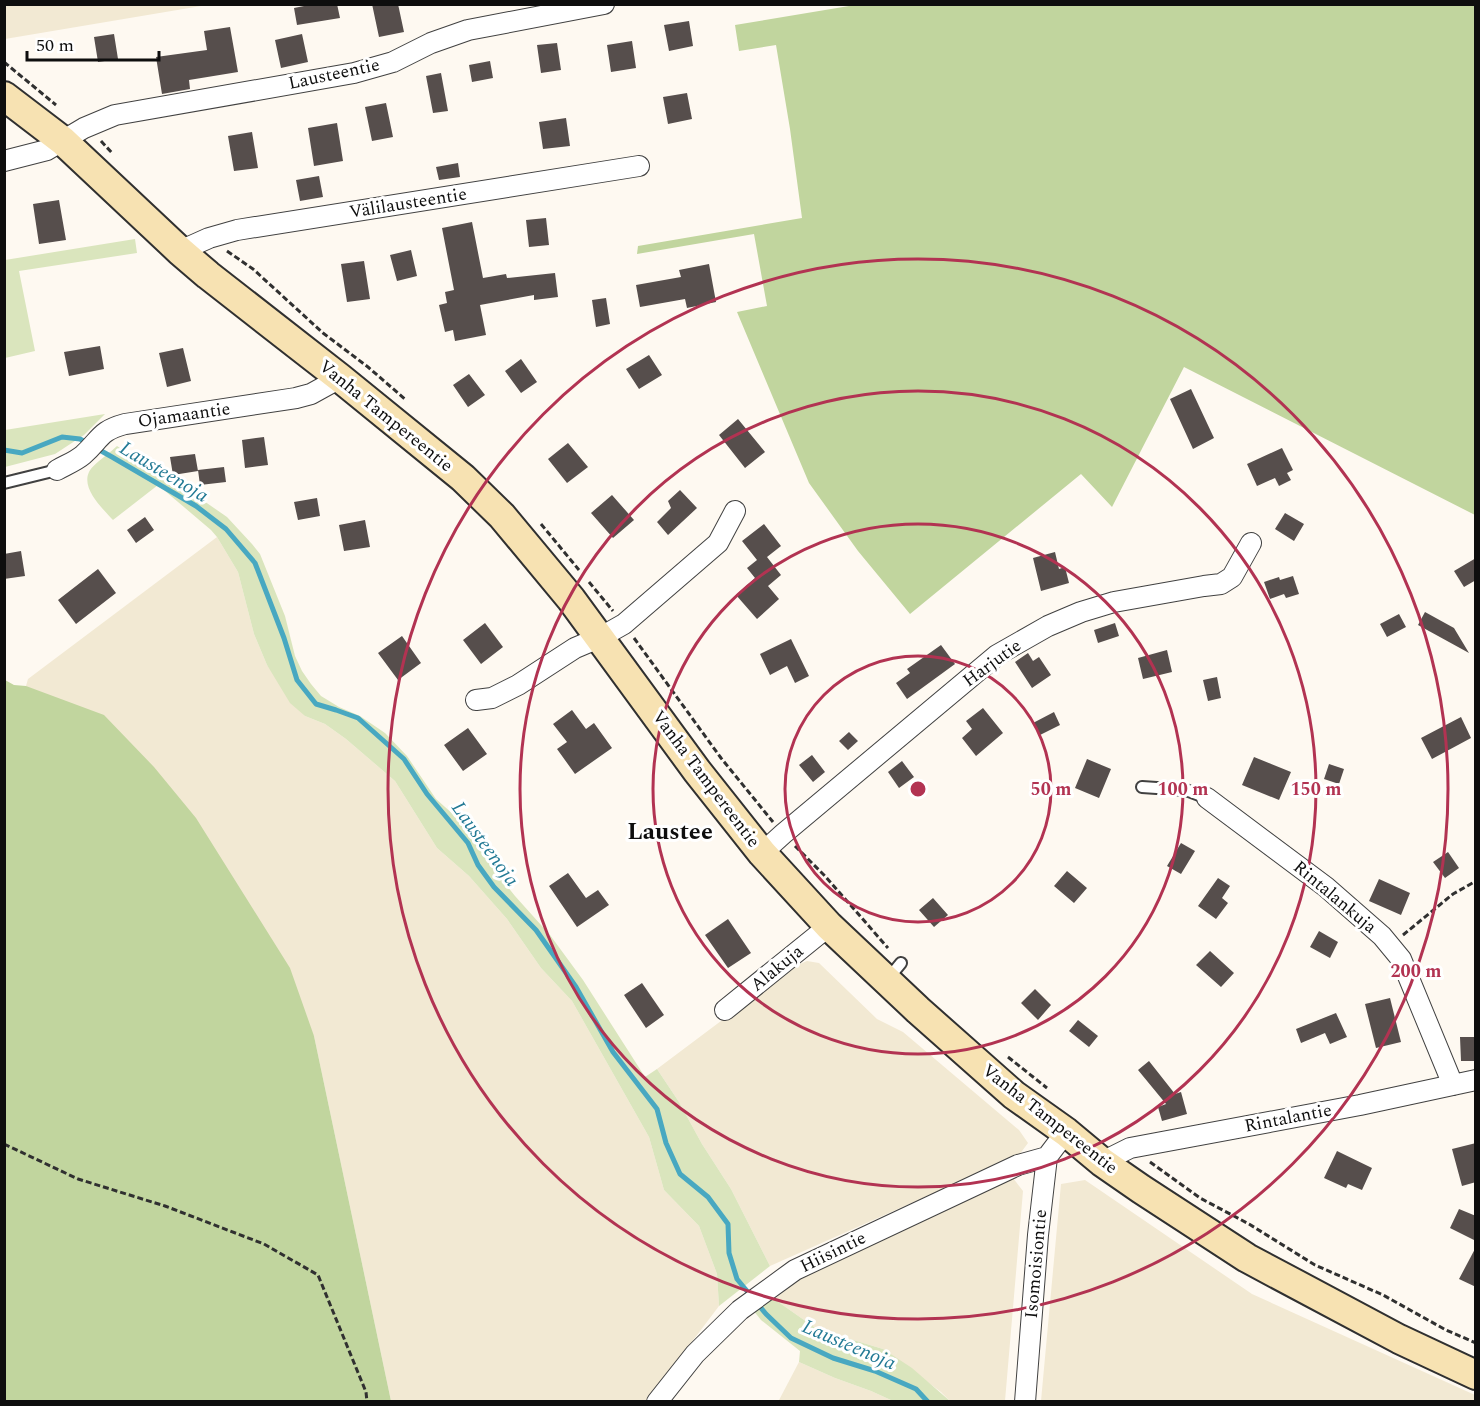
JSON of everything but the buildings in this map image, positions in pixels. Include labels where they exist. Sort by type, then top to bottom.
[{"type":"main road","name":"Vanha Tampereentie","points":[[4,96],[73,134],[180,251],[463,478],[502,516],[571,598],[613,631],[697,771],[762,853],[830,926],[894,971],[918,1010],[1014,1095],[1066,1132],[1102,1162],[1247,1258],[1399,1339],[1476,1375]]},
{"type":"street","name":"Lausteentie","points":[[4,161],[47,150],[73,134],[116,115],[354,73],[393,62],[431,43],[468,30],[604,4]]},
{"type":"street","name":"Välilausteentie","points":[[180,251],[209,238],[237,230],[639,166]]},
{"type":"street","name":"Ojamaantie","points":[[57,470],[83,455],[100,435],[112,428],[125,424],[296,398],[311,394],[340,378]]},
{"type":"street","points":[[476,700],[492,698],[518,685],[575,648],[613,631],[718,543],[735,511]]},
{"type":"street","name":"Harjutie","points":[[762,853],[997,655],[1048,626],[1081,612],[1114,603],[1221,584],[1232,577],[1251,543]]},
{"type":"street","name":"Rintalankuja","points":[[1207,798],[1326,887],[1383,936],[1401,959],[1453,1085]]},
{"type":"street","name":"Alakuja","points":[[725,1010],[830,926]]},
{"type":"street","name":"Rintalantie","points":[[1102,1162],[1130,1148],[1360,1105],[1476,1080]]},
{"type":"street","points":[[1047,1157],[1066,1132]]},
{"type":"street","name":"Hiisintie","points":[[657,1401],[695,1354],[718,1330],[745,1306],[795,1270],[1018,1164],[1047,1157]]},
{"type":"street","name":"Isomoisiontie","points":[[1025,1401],[1038,1234],[1047,1157]]},
{"type":"lane","name":"Ojamaantie","points":[[4,483],[57,470]]},
{"type":"lane","name":"Rintalankuja","points":[[1142,787],[1186,790],[1207,798]]},
{"type":"path","points":[[4,62],[73,134],[98,138],[114,155]]},
{"type":"path","points":[[209,238],[253,268],[323,333],[407,400]]},
{"type":"path","points":[[537,520],[579,570]]},
{"type":"path","points":[[586,579],[613,631],[716,750],[783,834],[825,876],[894,971]]},
{"type":"path","points":[[1391,946],[1453,894],[1476,881]]},
{"type":"path","points":[[1001,1051],[1054,1094]]},
{"type":"path","points":[[4,1144],[78,1179],[165,1206],[264,1244],[318,1275],[366,1392],[367,1401]]},
{"type":"path","points":[[1130,1148],[1200,1198],[1249,1224],[1315,1265],[1383,1295],[1446,1330],[1476,1342]]},
{"type":"shaded area","points":[[5,4],[207,4],[207,5],[5,39]]},
{"type":"shaded area","points":[[217,537],[238,572],[254,634],[267,665],[305,716],[325,724],[346,739],[395,781],[437,848],[469,876],[507,919],[541,968],[572,1001],[649,1137],[664,1190],[699,1226],[717,1274],[719,1306],[647,1401],[391,1401],[314,1036],[26,686],[28,679]]},
{"type":"shaded area","points":[[807,961],[819,963],[877,1019],[903,1032],[1019,1130],[1028,1143],[1019,1155],[770,1266],[731,1189],[657,1069],[793,967]]},
{"type":"shaded area","points":[[1013,1178],[1023,1191],[1005,1401],[950,1401],[883,1349],[817,1329],[774,1299],[810,1272]]},
{"type":"shaded area","points":[[1085,1180],[1252,1294],[1475,1395],[1475,1401],[1041,1401],[1061,1184]]},
{"type":"shaded area","points":[[799,1362],[835,1378],[893,1401],[778,1402]]},
{"type":"green space","points":[[861,4],[1475,5],[1475,515],[1184,367],[1112,507],[1081,474],[910,614],[858,551],[809,483],[737,312],[767,306],[754,234],[637,254],[638,246],[802,218],[776,45],[739,51],[735,25]]},
{"type":"green space","points":[[135,239],[137,253],[19,271],[35,351],[5,358],[5,260]]},
{"type":"green space","points":[[105,414],[84,435],[55,454],[5,467],[5,430]]},
{"type":"green space","points":[[117,446],[146,460],[186,486],[227,517],[252,544],[260,554],[285,616],[295,656],[311,684],[321,696],[360,716],[385,733],[407,756],[436,799],[474,835],[498,875],[550,935],[583,980],[645,1077],[657,1069],[731,1189],[770,1266],[719,1306],[717,1274],[699,1226],[664,1190],[649,1137],[572,1001],[541,968],[507,919],[469,876],[437,848],[395,781],[346,739],[325,724],[305,716],[290,703],[267,665],[254,634],[238,572],[211,530],[158,485],[113,520],[99,504],[90,492],[87,478],[91,469]]},
{"type":"green space","points":[[5,680],[104,715],[154,767],[196,818],[290,968],[314,1036],[391,1401],[5,1401]]},
{"type":"green space","points":[[774,1299],[817,1329],[883,1349],[912,1368],[950,1401],[893,1401],[799,1362],[800,1351],[761,1320],[753,1310]]},
{"type":"waterway","name":"Lausteenoja","points":[[4,450],[22,453],[62,437],[80,439],[196,506],[226,529],[255,563],[284,638],[297,680],[316,704],[358,718],[404,759],[427,794],[468,843],[478,865],[494,887],[536,930],[576,987],[613,1052],[657,1109],[666,1143],[680,1174],[708,1197],[728,1224],[729,1253],[737,1279],[766,1314],[791,1338],[833,1358],[875,1371],[916,1389],[928,1402]]},
{"type":"district","name":"Laustee","points":[[670,832]]}]
